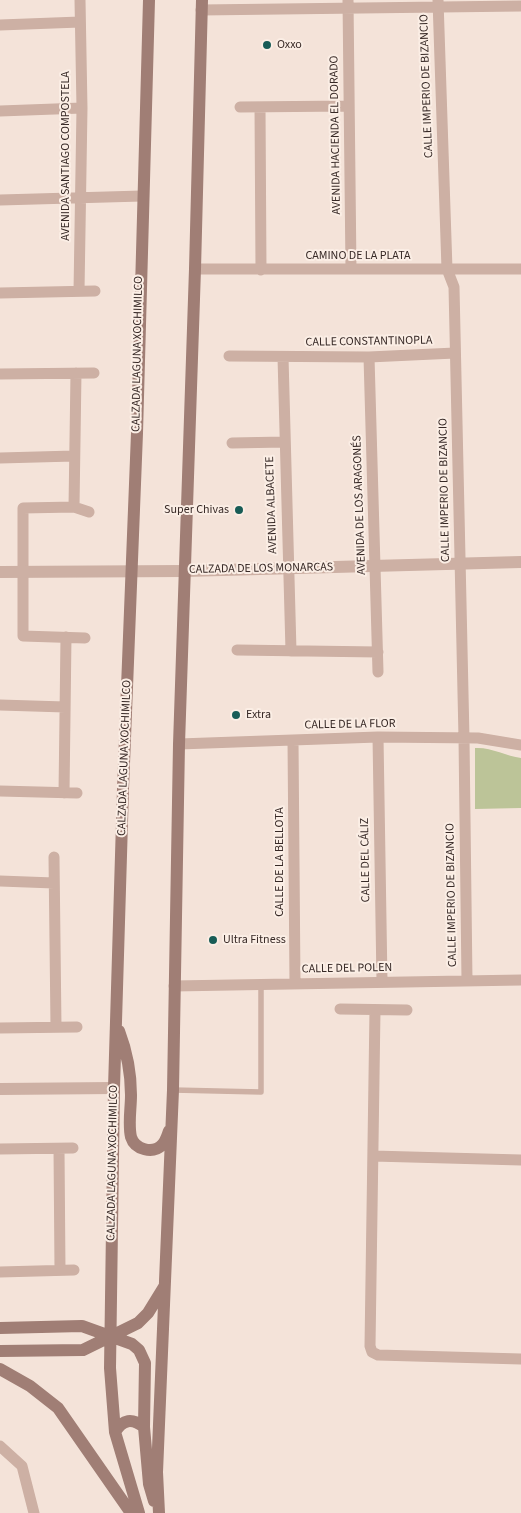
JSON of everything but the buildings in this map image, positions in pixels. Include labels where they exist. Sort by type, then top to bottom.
[{"type":"main road","name":"CALZADA LAGUNA XOCHIMILCO","points":[[139,1513],[115,1432],[110,1386],[110,1336],[114,1088],[149,0]]},
{"type":"main road","points":[[158,1513],[157,1472],[172,1125],[179,744],[202,5]]},
{"type":"main road","points":[[117,1024],[127,1053],[130,1073],[130,1129],[132,1139],[137,1146],[147,1150],[157,1149],[164,1143],[172,1125]]},
{"type":"main road","points":[[0,1351],[82,1350],[138,1323],[148,1313],[166,1283]]},
{"type":"main road","points":[[0,1328],[82,1326],[132,1344],[139,1350],[145,1363],[144,1427],[149,1484],[158,1513]]},
{"type":"main road","points":[[0,1369],[30,1386],[58,1408],[131,1513]]},
{"type":"main road","points":[[115,1432],[120,1424],[131,1421],[144,1427]]},
{"type":"street","name":"AVENIDA SANTIAGO COMPOSTELA","points":[[79,291],[82,108],[80,0]]},
{"type":"street","name":"AVENIDA HACIENDA EL DORADO","points":[[348,4],[351,269]]},
{"type":"street","points":[[202,5],[438,4],[521,6]]},
{"type":"street","name":"CALLE IMPERIO DE BIZANCIO","points":[[438,4],[447,270],[454,287],[464,738],[467,981]]},
{"type":"street","points":[[0,25],[80,22]]},
{"type":"street","points":[[240,107],[349,106]]},
{"type":"street","points":[[260,107],[261,270]]},
{"type":"street","points":[[0,111],[82,108]]},
{"type":"street","points":[[0,200],[142,196]]},
{"type":"street","name":"CAMINO DE LA PLATA","points":[[195,269],[521,269]]},
{"type":"street","points":[[0,293],[95,291]]},
{"type":"street","name":"CALLE CONSTANTINOPLA","points":[[229,356],[369,357],[455,353]]},
{"type":"street","name":"AVENIDA ALBACETE","points":[[283,357],[290,651]]},
{"type":"street","name":"AVENIDA DE LOS ARAGONÉS","points":[[369,357],[378,672]]},
{"type":"street","points":[[74,507],[76,373]]},
{"type":"street","points":[[0,374],[94,373]]},
{"type":"street","points":[[232,444],[284,442]]},
{"type":"street","points":[[0,458],[74,456]]},
{"type":"street","points":[[85,638],[23,636],[23,508],[74,507],[89,512]]},
{"type":"street","name":"CALZADA DE LOS MONARCAS","points":[[0,572],[185,571],[521,562]]},
{"type":"street","points":[[64,794],[66,637]]},
{"type":"street","points":[[236,650],[378,652]]},
{"type":"street","points":[[0,705],[65,707]]},
{"type":"street","name":"CALLE DE LA FLOR","points":[[179,744],[378,737],[464,738],[521,745]]},
{"type":"street","name":"CALLE DEL CÁLIZ","points":[[378,737],[382,982]]},
{"type":"street","name":"CALLE DE LA BELLOTA","points":[[293,740],[295,984]]},
{"type":"street","points":[[0,791],[77,793]]},
{"type":"street","points":[[54,858],[56,1027]]},
{"type":"street","points":[[0,881],[54,883]]},
{"type":"street","name":"CALLE DEL POLEN","points":[[174,986],[521,980]]},
{"type":"street","points":[[340,1009],[407,1010]]},
{"type":"street","points":[[375,1010],[370,1346],[372,1352],[378,1355],[521,1359]]},
{"type":"street","points":[[0,1028],[77,1028]]},
{"type":"street","points":[[0,1089],[114,1088]]},
{"type":"street","points":[[59,1148],[60,1270]]},
{"type":"street","points":[[0,1150],[73,1148]]},
{"type":"street","points":[[373,1156],[521,1160]]},
{"type":"street","points":[[0,1272],[74,1270]]},
{"type":"street","points":[[0,1446],[22,1466],[34,1513]]},
{"type":"lane","points":[[173,1090],[261,1092],[261,985]]},
{"type":"green space","points":[[475,748],[487,749],[521,758],[521,808],[475,809]]},
{"type":"place","name":"Oxxo","points":[[267,45]]},
{"type":"place","name":"Super Chivas","points":[[239,510]]},
{"type":"place","name":"Extra","points":[[236,715]]},
{"type":"place","name":"Ultra Fitness","points":[[213,940]]}]
